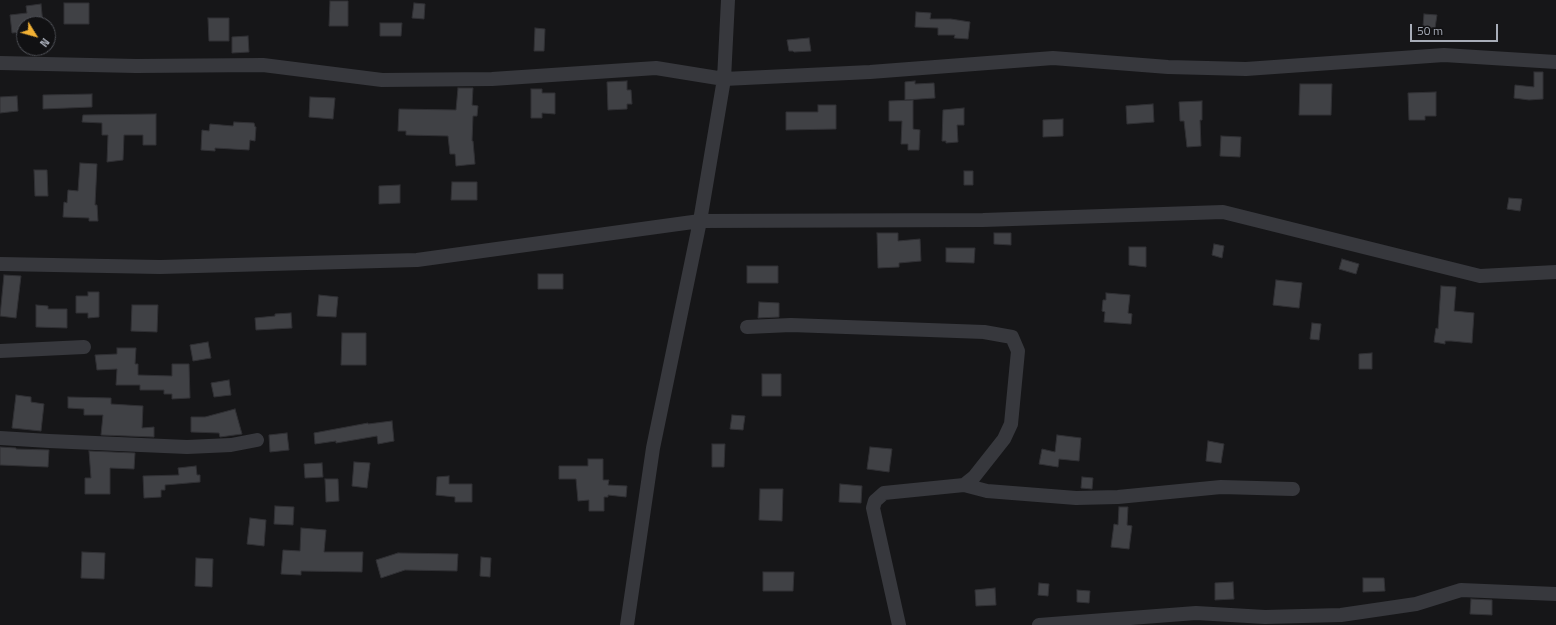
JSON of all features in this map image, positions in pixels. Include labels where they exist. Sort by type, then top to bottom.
[{"type":"street","points":[[627,625],[653,448],[700,221],[724,79],[728,0]]},
{"type":"street","points":[[0,63],[136,66],[263,65],[382,80],[492,79],[656,68],[724,79],[870,72],[1053,58],[1168,67],[1246,69],[1444,55],[1556,62]]},
{"type":"street","points":[[0,264],[160,267],[417,260],[700,221],[983,220],[1223,212],[1480,276],[1556,272]]},
{"type":"street","points":[[747,327],[791,325],[984,332],[1012,337],[1018,351],[1011,424],[1004,439],[974,477],[964,485]]},
{"type":"street","points":[[0,351],[84,347]]},
{"type":"street","points":[[0,438],[187,447],[231,445],[257,440]]},
{"type":"street","points":[[899,625],[874,508],[875,501],[884,493],[964,485],[987,491],[1076,498],[1118,497],[1221,487],[1293,489]]},
{"type":"street","points":[[1038,625],[1196,613],[1265,618],[1341,615],[1416,604],[1462,590],[1556,594]]},
{"type":"building","points":[[330,1],[348,1],[348,26],[329,26]]},
{"type":"building","points":[[64,3],[89,3],[89,24],[64,24]]},
{"type":"building","points":[[414,3],[425,4],[424,19],[412,18]]},
{"type":"building","points":[[41,4],[42,16],[16,16],[16,33],[12,33],[10,15],[27,13],[26,6]]},
{"type":"building","points":[[916,12],[931,13],[930,19],[951,19],[970,22],[968,39],[954,38],[955,35],[938,35],[938,28],[915,27]]},
{"type":"building","points":[[1424,14],[1437,15],[1435,28],[1423,26]]},
{"type":"building","points":[[208,18],[229,18],[229,41],[209,41]]},
{"type":"building","points":[[380,23],[402,23],[401,36],[380,36]]},
{"type":"building","points":[[535,28],[545,29],[544,51],[534,51]]},
{"type":"building","points":[[248,36],[249,52],[232,53],[232,37]]},
{"type":"building","points":[[809,38],[811,51],[789,51],[787,40]]},
{"type":"building","points":[[1534,72],[1543,72],[1543,99],[1529,100],[1514,98],[1515,85],[1534,87]]},
{"type":"building","points":[[627,81],[627,90],[631,90],[632,104],[627,104],[627,109],[608,110],[607,82]]},
{"type":"building","points":[[915,81],[915,84],[934,83],[935,98],[905,100],[905,82]]},
{"type":"building","points":[[1300,84],[1332,84],[1331,115],[1299,115]]},
{"type":"building","points":[[458,88],[473,88],[472,105],[478,106],[477,116],[473,116],[472,141],[475,164],[456,166],[455,154],[450,154],[448,136],[406,135],[406,131],[398,131],[399,109],[456,110]]},
{"type":"building","points":[[531,89],[542,89],[542,93],[555,93],[555,114],[542,113],[542,118],[531,118]]},
{"type":"building","points":[[1436,92],[1436,116],[1425,116],[1425,120],[1409,120],[1408,93]]},
{"type":"building","points":[[92,94],[92,107],[43,109],[43,95]]},
{"type":"building","points":[[17,96],[18,111],[0,113],[0,97]]},
{"type":"building","points":[[310,97],[335,98],[333,119],[309,117]]},
{"type":"building","points":[[913,100],[913,129],[920,130],[919,150],[908,150],[908,144],[901,144],[902,121],[889,121],[889,101]]},
{"type":"building","points":[[1202,101],[1202,120],[1200,120],[1201,146],[1187,147],[1184,121],[1180,121],[1179,102]]},
{"type":"building","points":[[1153,104],[1154,122],[1127,124],[1126,106]]},
{"type":"building","points":[[818,105],[836,105],[836,129],[786,130],[786,112],[818,112]]},
{"type":"building","points":[[964,108],[964,125],[957,125],[958,142],[946,143],[946,141],[942,141],[943,110]]},
{"type":"building","points":[[156,114],[156,145],[143,145],[143,135],[124,135],[123,160],[107,162],[108,135],[102,135],[102,123],[82,122],[83,115]]},
{"type":"building","points":[[1063,119],[1063,136],[1043,137],[1043,120]]},
{"type":"building","points":[[234,122],[254,123],[256,127],[255,141],[250,140],[249,150],[215,148],[215,151],[201,150],[202,130],[209,131],[210,124],[233,126]]},
{"type":"building","points":[[1221,136],[1241,137],[1240,157],[1220,156]]},
{"type":"building","points":[[80,163],[97,164],[95,205],[97,205],[98,221],[89,221],[89,218],[63,217],[64,202],[67,203],[68,190],[78,191]]},
{"type":"building","points":[[34,170],[47,170],[48,196],[35,196]]},
{"type":"building","points":[[964,171],[973,171],[973,185],[964,185]]},
{"type":"building","points":[[452,182],[477,182],[477,200],[451,200]]},
{"type":"building","points":[[400,185],[400,203],[379,204],[379,186]]},
{"type":"building","points":[[1509,198],[1522,199],[1520,211],[1507,209]]},
{"type":"building","points":[[877,233],[898,233],[898,241],[920,239],[921,261],[899,263],[899,267],[878,268]]},
{"type":"building","points":[[994,233],[1011,233],[1011,245],[994,244]]},
{"type":"building","points":[[1214,244],[1224,246],[1222,258],[1212,255]]},
{"type":"building","points":[[1129,247],[1146,247],[1146,267],[1129,265]]},
{"type":"building","points":[[946,248],[975,248],[974,263],[946,262]]},
{"type":"building","points":[[1342,259],[1359,264],[1356,274],[1339,269]]},
{"type":"building","points":[[747,266],[778,266],[778,283],[747,283]]},
{"type":"building","points":[[538,274],[563,274],[563,289],[538,289]]},
{"type":"building","points":[[4,275],[21,276],[16,318],[0,316]]},
{"type":"building","points":[[1276,280],[1302,283],[1299,308],[1273,305]]},
{"type":"building","points":[[1441,286],[1456,287],[1454,311],[1474,313],[1472,343],[1445,341],[1445,344],[1434,342],[1436,328],[1438,329]]},
{"type":"building","points":[[88,292],[99,292],[99,317],[88,318],[88,313],[76,313],[76,296],[88,296]]},
{"type":"building","points":[[1106,293],[1130,295],[1128,313],[1132,314],[1131,324],[1104,322],[1105,312],[1102,311],[1103,300],[1106,300]]},
{"type":"building","points":[[319,295],[338,297],[336,317],[317,316]]},
{"type":"building","points":[[759,302],[779,303],[779,317],[758,318]]},
{"type":"building","points":[[36,305],[48,306],[48,309],[67,309],[67,328],[36,327]]},
{"type":"building","points":[[132,305],[158,305],[157,332],[131,331]]},
{"type":"building","points":[[291,313],[292,328],[256,330],[255,318],[275,316],[275,314]]},
{"type":"building","points":[[1312,323],[1321,324],[1319,340],[1310,339]]},
{"type":"building","points":[[342,333],[366,333],[366,365],[341,365]]},
{"type":"building","points":[[208,342],[211,358],[193,361],[190,345]]},
{"type":"building","points":[[117,348],[136,348],[135,364],[138,364],[138,375],[172,376],[172,364],[189,364],[190,398],[172,399],[172,394],[164,394],[164,390],[140,390],[140,385],[116,385],[117,369],[97,370],[95,355],[117,354]]},
{"type":"building","points":[[1372,353],[1372,369],[1359,369],[1359,354]]},
{"type":"building","points":[[762,374],[781,374],[781,396],[762,396]]},
{"type":"building","points":[[229,380],[231,395],[214,397],[211,383]]},
{"type":"building","points":[[16,395],[31,397],[31,402],[44,404],[41,431],[12,428]]},
{"type":"building","points":[[68,397],[111,398],[111,404],[143,406],[142,428],[154,427],[154,437],[101,435],[103,415],[84,415],[84,409],[68,408]]},
{"type":"building","points":[[235,409],[242,434],[220,437],[219,433],[191,432],[191,417],[205,417]]},
{"type":"building","points":[[732,415],[745,416],[743,430],[730,429]]},
{"type":"building","points":[[392,421],[394,441],[378,444],[377,436],[336,443],[336,441],[315,444],[314,433],[368,423]]},
{"type":"building","points":[[287,433],[289,450],[270,452],[269,435]]},
{"type":"building","points":[[1057,435],[1081,438],[1079,461],[1059,459],[1058,467],[1039,464],[1042,449],[1055,452]]},
{"type":"building","points":[[1208,441],[1224,444],[1221,463],[1206,461]]},
{"type":"building","points":[[712,444],[725,444],[724,467],[712,467]]},
{"type":"building","points":[[0,447],[49,450],[48,467],[0,465]]},
{"type":"building","points":[[870,447],[892,449],[889,472],[867,469]]},
{"type":"building","points":[[89,451],[135,453],[134,469],[110,468],[110,494],[85,494],[85,478],[91,478]]},
{"type":"building","points":[[588,459],[603,459],[603,480],[609,480],[608,485],[627,486],[626,497],[608,495],[608,497],[604,497],[604,511],[589,511],[589,500],[578,501],[576,479],[559,479],[559,466],[588,466]]},
{"type":"building","points":[[354,462],[370,463],[367,488],[352,486]]},
{"type":"building","points":[[322,463],[323,477],[305,478],[304,464]]},
{"type":"building","points":[[196,466],[197,475],[200,475],[200,482],[165,485],[165,490],[161,490],[161,497],[144,498],[143,476],[179,475],[178,468]]},
{"type":"building","points":[[449,476],[449,484],[472,484],[472,502],[455,502],[455,497],[436,495],[437,477]]},
{"type":"building","points":[[1082,477],[1093,478],[1092,489],[1081,488]]},
{"type":"building","points":[[325,479],[338,479],[339,501],[326,502]]},
{"type":"building","points":[[840,484],[862,486],[861,503],[839,502]]},
{"type":"building","points":[[760,489],[783,489],[782,521],[759,520]]},
{"type":"building","points":[[275,506],[294,507],[293,525],[274,524]]},
{"type":"building","points":[[1119,507],[1128,507],[1127,525],[1132,526],[1129,549],[1111,547],[1114,524],[1118,525]]},
{"type":"building","points":[[250,518],[266,520],[264,546],[247,544]]},
{"type":"building","points":[[301,528],[326,530],[324,552],[363,552],[362,572],[301,571],[301,575],[281,574],[283,550],[300,551]]},
{"type":"building","points":[[82,552],[105,553],[104,579],[81,578]]},
{"type":"building","points":[[398,553],[458,554],[457,571],[405,570],[381,578],[376,560]]},
{"type":"building","points":[[481,557],[491,558],[490,577],[480,576]]},
{"type":"building","points":[[196,558],[213,559],[212,587],[195,586]]},
{"type":"building","points":[[763,572],[794,572],[793,591],[763,591]]},
{"type":"building","points":[[1363,578],[1384,578],[1385,591],[1363,592]]},
{"type":"building","points":[[1233,582],[1234,599],[1215,600],[1215,583]]},
{"type":"building","points":[[1039,583],[1049,584],[1048,596],[1038,595]]},
{"type":"building","points":[[995,588],[996,605],[976,606],[975,590]]},
{"type":"building","points":[[1077,590],[1090,591],[1089,603],[1077,602]]},
{"type":"building","points":[[1471,599],[1492,600],[1492,615],[1470,614]]}]
